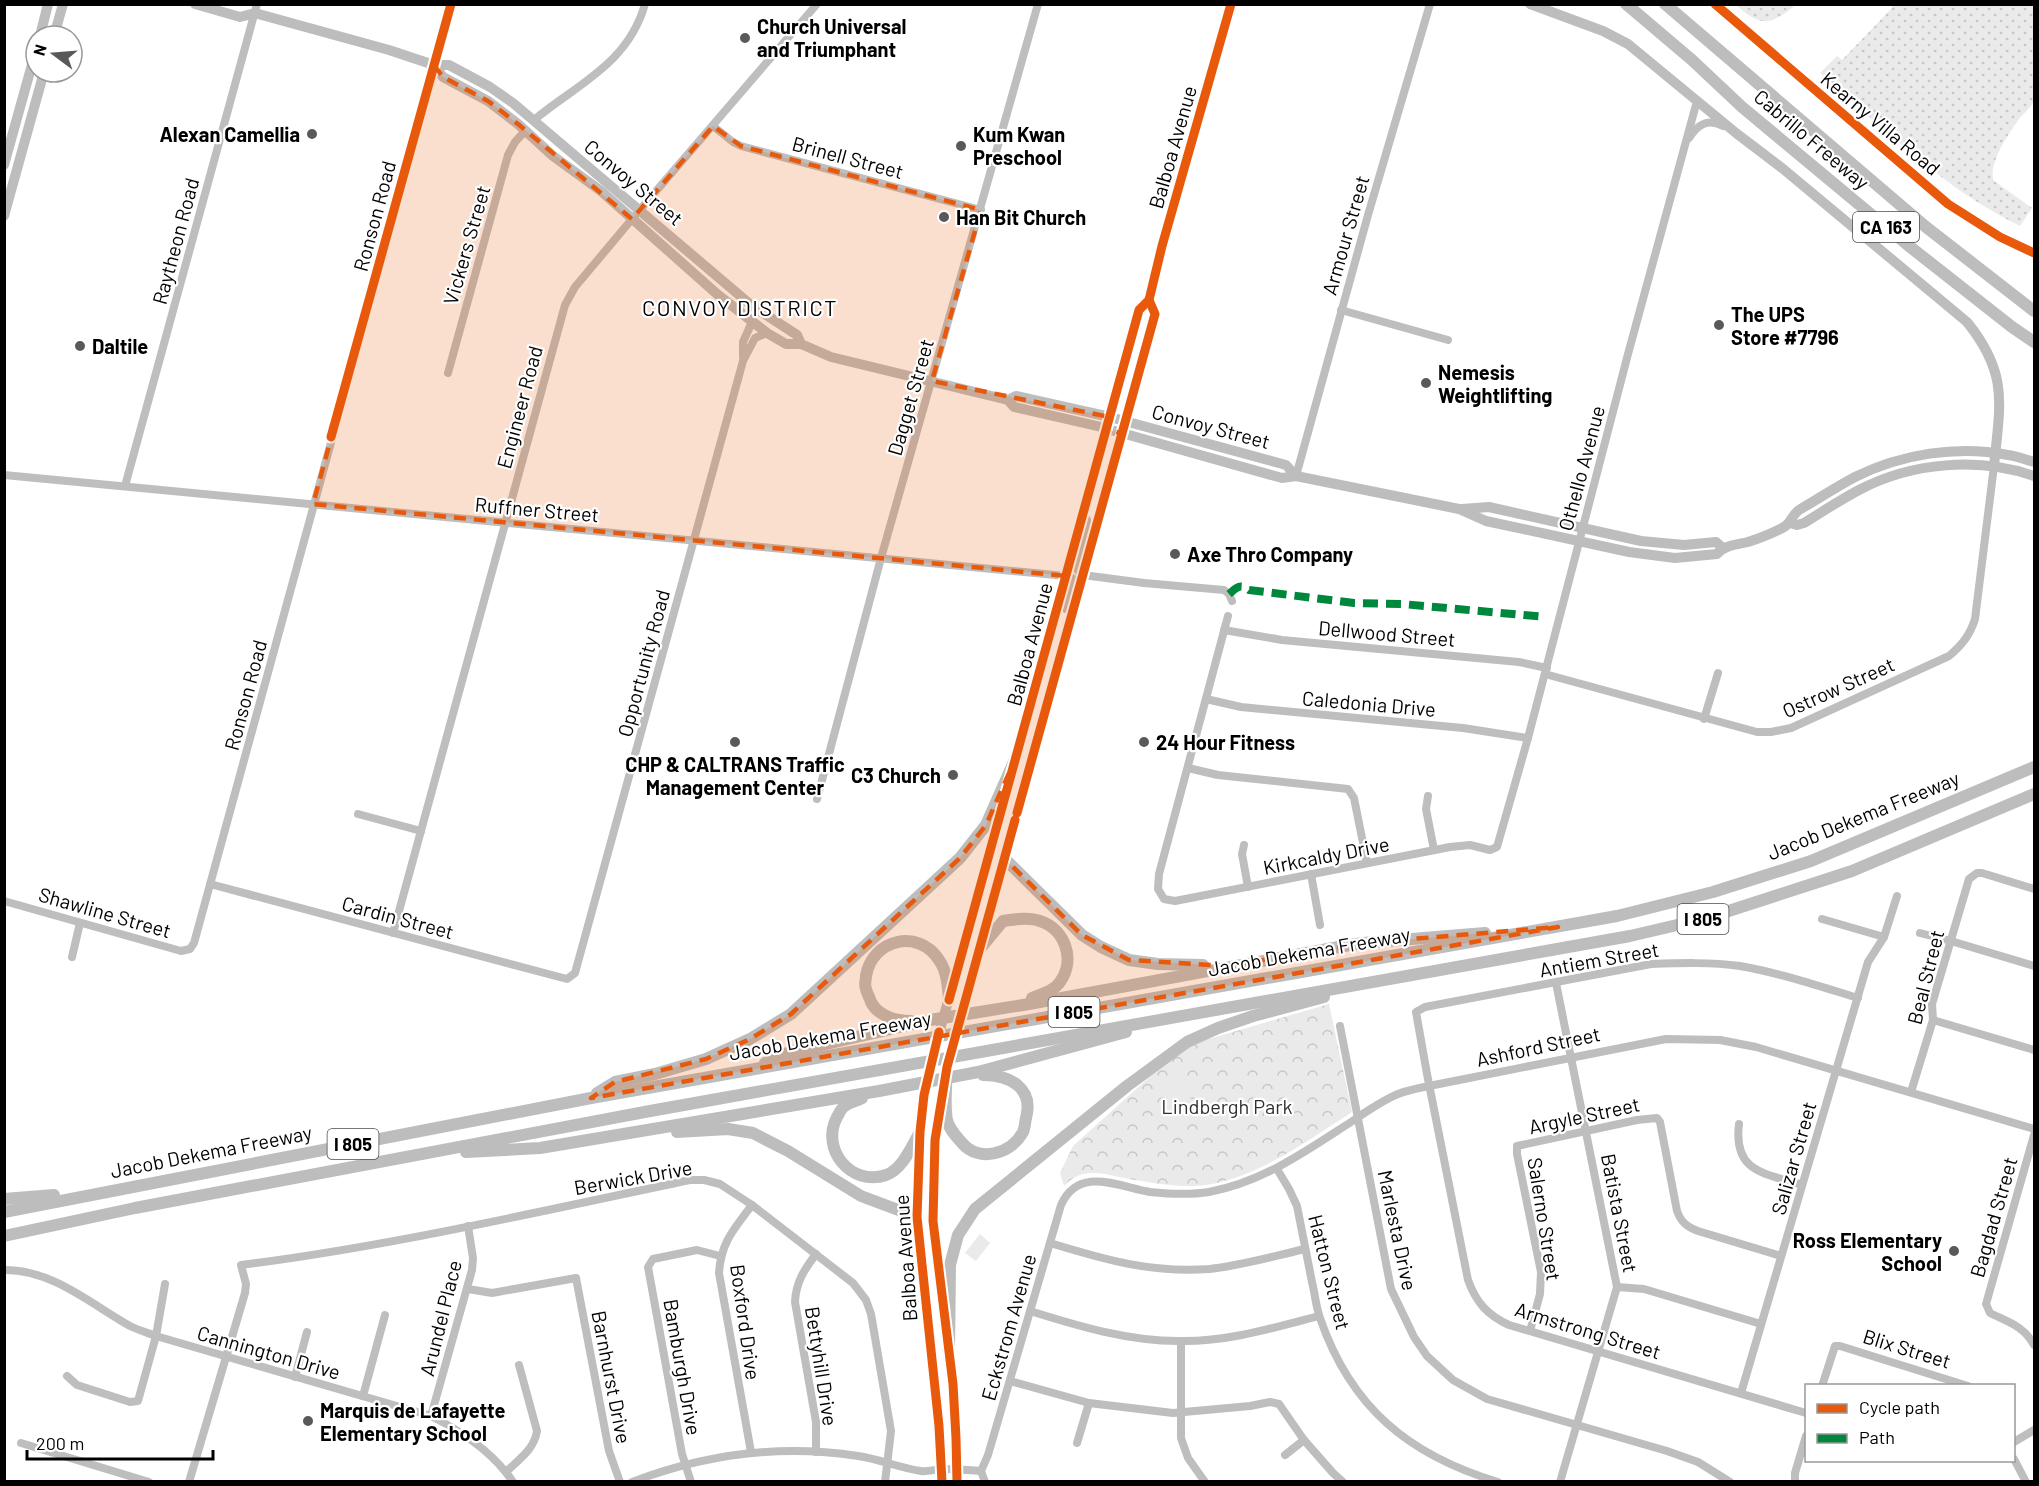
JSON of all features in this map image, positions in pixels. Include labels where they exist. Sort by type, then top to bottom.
[{"type":"highway","name":"Cabrillo Freeway","points":[[1626,4],[1692,60],[1742,107],[1900,238],[2034,342]]},
{"type":"highway","name":"Cabrillo Freeway","points":[[1665,4],[1926,227],[2034,311]]},
{"type":"highway","points":[[591,1098],[615,1082],[655,1074],[706,1059],[749,1040],[791,1014],[960,858],[986,825],[1017,755]]},
{"type":"highway","name":"Jacob Dekema Freeway","points":[[4,1212],[754,1068],[1617,916],[1713,892],[1811,861],[2033,767]]},
{"type":"highway","name":"Jacob Dekema Freeway","points":[[4,1236],[135,1208],[418,1155],[1630,936],[1707,918],[1852,871],[2034,796]]},
{"type":"highway","points":[[1004,858],[1082,935],[1101,947],[1129,960],[1158,964],[1228,966]]},
{"type":"highway","points":[[980,950],[1004,921],[1019,919],[1040,920],[1057,931],[1065,945],[1068,962],[1060,982],[1047,993],[999,1009]]},
{"type":"highway","points":[[754,1068],[783,1053],[930,1020],[1228,966],[1363,943],[1558,927]]},
{"type":"highway","points":[[930,1020],[898,1021],[875,1010],[865,988],[868,964],[882,947],[898,941],[914,942],[928,948],[939,958],[944,970],[949,1000]]},
{"type":"highway","points":[[949,1354],[951,1257],[965,1222],[986,1199],[1127,1086],[1187,1042],[1253,1016],[1385,979]]},
{"type":"highway","points":[[418,1155],[540,1148],[879,1091],[950,1074],[978,1072],[1206,1011]]},
{"type":"highway","points":[[950,1074],[999,1075],[1017,1083],[1027,1096],[1028,1112],[1023,1132],[1008,1148],[987,1156],[968,1150],[951,1129],[947,1120],[945,1092],[950,1074]]},
{"type":"highway","points":[[879,1091],[843,1107],[832,1126],[833,1151],[847,1169],[867,1178],[887,1175],[904,1160],[920,1132]]},
{"type":"highway","points":[[613,1136],[728,1129],[747,1131],[766,1138],[861,1196],[917,1217]]},
{"type":"highway","points":[[4,1199],[114,1190]]},
{"type":"main road","points":[[43,24],[48,4]]},
{"type":"main road","points":[[57,24],[63,4]]},
{"type":"main road","name":"Convoy Street","points":[[195,4],[240,17],[256,9]]},
{"type":"main road","name":"Convoy Street","points":[[246,4],[434,65],[449,64],[501,94],[572,153],[717,294],[766,333],[786,344],[799,339]]},
{"type":"main road","name":"Balboa Avenue","points":[[942,1482],[939,1426],[917,1217],[920,1132],[924,1095],[936,1044],[1139,310],[1149,300],[1162,246],[1231,4]]},
{"type":"main road","points":[[1530,4],[1628,44],[1967,322],[1983,342],[1995,371],[2000,393],[1994,466]]},
{"type":"main road","name":"Kearny Villa Road","points":[[1714,4],[1948,204],[2000,237],[2034,254]]},
{"type":"main road","name":"Convoy Street","points":[[434,65],[443,77],[488,101],[553,156],[636,215],[751,305],[799,339],[831,357],[1008,400],[1014,407],[1107,429],[1282,478],[1296,476],[1459,509],[1486,521],[1629,552],[1676,558],[1717,554],[1723,548],[1749,541],[1790,523],[1797,525],[1804,523],[1860,489],[1900,473],[1950,466],[1979,465],[2007,468],[2034,476]]},
{"type":"main road","points":[[4,165],[27,84]]},
{"type":"main road","points":[[4,216],[41,84]]},
{"type":"main road","points":[[488,101],[524,120],[534,120]]},
{"type":"main road","points":[[525,131],[535,130],[562,152],[572,153]]},
{"type":"main road","name":"Balboa Avenue","points":[[950,1074],[966,998],[1155,314],[1149,300]]},
{"type":"main road","points":[[752,322],[760,319],[791,339],[799,339]]},
{"type":"main road","name":"Convoy Street","points":[[1008,400],[1017,396],[1126,421],[1286,465],[1296,476]]},
{"type":"main road","name":"Convoy Street","points":[[1790,523],[1793,515],[1799,510],[1854,478],[1896,460],[1949,452],[1980,452],[2009,455],[2034,462]]},
{"type":"main road","name":"Convoy Street","points":[[1459,509],[1489,507],[1641,541],[1684,545],[1716,542],[1723,548]]},
{"type":"main road","points":[[1083,575],[1077,568],[1087,525],[1084,511]]},
{"type":"main road","points":[[1652,555],[1661,552],[1692,552],[1698,549],[1701,543]]},
{"type":"main road","points":[[1054,676],[1054,652],[1072,585],[1072,579],[1066,576]]},
{"type":"main road","name":"Balboa Avenue","points":[[945,1092],[935,1140],[933,1221],[953,1384],[957,1482]]},
{"type":"street","name":"Ronson Road","points":[[194,943],[451,4]]},
{"type":"street","points":[[534,120],[594,77],[615,58],[624,48],[638,24],[645,4]]},
{"type":"street","name":"Engineer Road","points":[[393,933],[565,305],[576,287],[636,215],[817,4]]},
{"type":"street","name":"Dagget Street","points":[[817,799],[881,558],[1038,4]]},
{"type":"street","name":"Armour Street","points":[[1296,476],[1341,310],[1430,4]]},
{"type":"street","name":"Raytheon Road","points":[[125,486],[256,9]]},
{"type":"street","name":"Othello Avenue","points":[[1499,844],[1697,100]]},
{"type":"street","points":[[1682,153],[1697,126],[1703,123],[1717,123],[1736,133]]},
{"type":"street","name":"Brinell Street","points":[[713,126],[741,146],[981,210]]},
{"type":"street","name":"Vickers Street","points":[[448,373],[508,155],[515,142],[525,131]]},
{"type":"street","points":[[1341,310],[1448,340]]},
{"type":"street","points":[[743,362],[743,342],[752,322]]},
{"type":"street","points":[[743,362],[755,338],[766,333]]},
{"type":"street","name":"Opportunity Road","points":[[576,973],[743,362]]},
{"type":"street","name":"Ostrow Street","points":[[1546,671],[1704,719],[1757,732],[1772,732],[1791,728],[1949,656],[1962,645],[1975,620],[1994,466]]},
{"type":"street","name":"Ruffner Street","points":[[4,475],[1066,576]]},
{"type":"street","points":[[1083,575],[1224,590],[1232,601]]},
{"type":"street","points":[[1228,615],[1188,768],[1218,775],[1348,789],[1354,798],[1367,863]]},
{"type":"street","name":"Dellwood Street","points":[[1224,630],[1282,640],[1519,662],[1546,671]]},
{"type":"street","points":[[1704,719],[1718,673]]},
{"type":"street","name":"Caledonia Drive","points":[[1206,699],[1241,707],[1463,728],[1528,738]]},
{"type":"street","name":"Kirkcaldy Drive","points":[[1188,768],[1157,882],[1159,894],[1164,899],[1175,901],[1434,850],[1470,845],[1490,850],[1499,844]]},
{"type":"street","points":[[1428,796],[1426,809],[1434,850]]},
{"type":"street","points":[[358,814],[421,831]]},
{"type":"street","points":[[1244,845],[1242,854],[1248,887]]},
{"type":"street","name":"Beal Street","points":[[1911,1092],[1933,1020],[1932,1004],[1969,879],[1977,873],[2034,889]]},
{"type":"street","points":[[1311,874],[1320,925]]},
{"type":"street","name":"Cardin Street","points":[[210,884],[567,979],[576,973]]},
{"type":"street","name":"Salizar Street","points":[[1741,1393],[1868,962],[1884,937],[1897,896]]},
{"type":"street","name":"Shawline Street","points":[[4,901],[182,951],[190,949],[194,943]]},
{"type":"street","points":[[1822,919],[1884,937]]},
{"type":"street","points":[[72,957],[80,923]]},
{"type":"street","points":[[1920,933],[2034,966]]},
{"type":"street","name":"Antiem Street","points":[[1416,1012],[1425,1007],[1651,964],[1680,963],[1737,966],[1770,972],[1858,998]]},
{"type":"street","name":"Batista Street","points":[[1556,983],[1617,1287],[1600,1352],[1560,1482]]},
{"type":"street","name":"Armstrong Street","points":[[1416,1012],[1468,1280],[1480,1305],[1496,1319],[1530,1331],[1805,1413]]},
{"type":"street","points":[[1933,1020],[2034,1050]]},
{"type":"street","name":"Marlesta Drive","points":[[1340,1026],[1391,1289],[1414,1337],[1427,1356],[1453,1380],[1487,1399],[1683,1456],[1715,1471],[1730,1482]]},
{"type":"street","name":"Ashford Street","points":[[1068,1193],[1080,1184],[1098,1181],[1162,1193],[1206,1192],[1250,1181],[1277,1169],[1398,1094],[1666,1039],[1720,1040],[1755,1047],[2034,1129]]},
{"type":"street","name":"Argyle Street","points":[[1517,1146],[1658,1118],[1680,1219],[1688,1227],[1698,1231],[1781,1256]]},
{"type":"street","points":[[1739,1125],[1739,1149],[1750,1168],[1802,1185]]},
{"type":"street","name":"Bagdad Street","points":[[2034,1135],[1987,1297],[1987,1308],[1990,1312],[2022,1329],[2029,1335],[2034,1345]]},
{"type":"street","name":"Salerno Street","points":[[1517,1146],[1541,1272],[1540,1294],[1530,1331]]},
{"type":"street","name":"Hatton Street","points":[[1277,1169],[1290,1189],[1296,1206],[1319,1316],[1341,1365],[1356,1389],[1378,1417],[1413,1444],[1485,1480],[1498,1482]]},
{"type":"street","name":"Berwick Drive","points":[[226,1358],[245,1293],[246,1284],[241,1265],[305,1257],[690,1180],[704,1180],[720,1184],[752,1205],[853,1283],[866,1300],[871,1314],[891,1431],[885,1482]]},
{"type":"street","name":"Eckstrom Avenue","points":[[981,1471],[988,1455],[1061,1205],[1068,1193]]},
{"type":"street","name":"Boxford Drive","points":[[752,1205],[729,1235],[720,1256],[718,1273],[752,1452]]},
{"type":"street","name":"Arundel Place","points":[[431,1416],[468,1289],[473,1258],[468,1226]]},
{"type":"street","points":[[1050,1243],[1116,1263],[1164,1269],[1211,1269],[1305,1249]]},
{"type":"street","name":"Bamburgh Drive","points":[[691,1482],[684,1464],[648,1267],[653,1259],[697,1250],[720,1256]]},
{"type":"street","name":"Bettyhill Drive","points":[[816,1254],[799,1278],[795,1288],[795,1302],[816,1422],[816,1452]]},
{"type":"street","name":"Cannington Drive","points":[[4,1270],[19,1270],[47,1278],[133,1327],[156,1336],[431,1416],[456,1428],[482,1448],[513,1482]]},
{"type":"street","name":"Barnhurst Drive","points":[[468,1289],[492,1293],[576,1278],[609,1451],[620,1482]]},
{"type":"street","points":[[67,1376],[77,1385],[130,1402],[138,1401],[156,1336],[165,1284]]},
{"type":"street","points":[[1617,1287],[1644,1289],[1761,1324]]},
{"type":"street","points":[[1030,1311],[1098,1331],[1135,1338],[1181,1342],[1242,1336],[1319,1316]]},
{"type":"street","points":[[363,1396],[385,1315]]},
{"type":"street","points":[[295,1377],[307,1332]]},
{"type":"street","points":[[1181,1342],[1181,1438],[1188,1458],[1205,1482]]},
{"type":"street","name":"Blix Street","points":[[1823,1384],[1835,1346],[1872,1355],[1962,1384]]},
{"type":"street","points":[[189,1482],[226,1358]]},
{"type":"street","points":[[506,1472],[532,1448],[537,1431],[519,1365]]},
{"type":"street","points":[[1010,1381],[1089,1403],[1181,1412],[1251,1406],[1270,1402],[1279,1404],[1304,1440],[1343,1482]]},
{"type":"street","points":[[1077,1443],[1089,1403]]},
{"type":"street","points":[[2015,1441],[2034,1430]]},
{"type":"street","points":[[1795,1482],[1795,1473],[1805,1439]]},
{"type":"street","points":[[1285,1455],[1304,1440]]},
{"type":"street","points":[[21,1443],[149,1482]]},
{"type":"street","points":[[632,1482],[684,1464],[752,1452],[816,1452],[856,1455],[921,1471],[942,1469],[981,1471],[985,1482]]},
{"type":"street","points":[[2015,1462],[2026,1482]]},
{"type":"street","points":[[115,1482],[118,1472]]},
{"type":"highlighted area","points":[[434,65],[443,77],[488,101],[518,124],[632,219],[713,126],[741,146],[981,210],[932,381],[1110,417],[1107,429],[1123,434],[1004,858],[1082,935],[1129,960],[1228,966],[1363,943],[1558,927],[591,1098],[615,1082],[706,1059],[750,1039],[791,1014],[960,858],[986,825],[1017,755],[1066,576],[313,504]]},
{"type":"green space","points":[[1736,5],[1796,5],[1779,17],[1766,21],[1753,18]]},
{"type":"green space","points":[[1892,5],[2034,5],[2036,71],[2034,101],[2005,141],[1996,158],[1993,174],[1994,181],[2032,208],[2020,226],[1992,211],[1940,176],[1820,73],[1837,56],[1842,60],[1892,8]]},
{"type":"green space","name":"Lindbergh Park","points":[[1329,1004],[1352,1112],[1278,1159],[1258,1169],[1217,1183],[1178,1186],[1094,1173],[1077,1176],[1064,1186],[1060,1173],[1073,1146],[1155,1072],[1195,1043]]},
{"type":"green space","points":[[1187,1080],[1193,1111],[1169,1116],[1162,1085]]},
{"type":"green space","points":[[980,1234],[990,1243],[976,1261],[965,1253]]},
{"type":"marked path","points":[[1229,594],[1241,587],[1249,590],[1354,603],[1402,604],[1546,617]]},
{"type":"cycle path","points":[[331,437],[451,4]]},
{"type":"cycle path","points":[[949,1000],[1139,310],[1149,300],[1162,246],[1231,4]]},
{"type":"cycle path","points":[[1715,4],[1948,204],[2000,237],[2034,253]]},
{"type":"cycle path","points":[[1017,813],[1155,314],[1149,300]]},
{"type":"cycle path","points":[[957,1482],[953,1384],[933,1221],[935,1140],[947,1067],[1015,820]]},
{"type":"cycle path","points":[[939,1032],[924,1095],[920,1132],[917,1217],[939,1426],[942,1482]]},
{"type":"place","name":"Church Universal and Triumphant","points":[[745,38]]},
{"type":"place","name":"Alexan Camellia","points":[[312,134]]},
{"type":"place","name":"Kum Kwan Preschool","points":[[961,146]]},
{"type":"place","name":"Han Bit Church","points":[[944,217]]},
{"type":"place","name":"The UPS Store #7796","points":[[1719,325]]},
{"type":"place","name":"Daltile","points":[[80,346]]},
{"type":"place","name":"Nemesis Weightlifting","points":[[1426,383]]},
{"type":"place","name":"Axe Thro Company","points":[[1175,554]]},
{"type":"place","name":"CHP & CALTRANS Traffic Management Center","points":[[735,742]]},
{"type":"place","name":"24 Hour Fitness","points":[[1144,742]]},
{"type":"place","name":"C3 Church","points":[[953,775]]},
{"type":"place","name":"Ross Elementary School","points":[[1954,1251]]},
{"type":"place","name":"Marquis de Lafayette Elementary School","points":[[308,1421]]},
{"type":"district","name":"CONVOY DISTRICT","points":[[740,307]]}]
